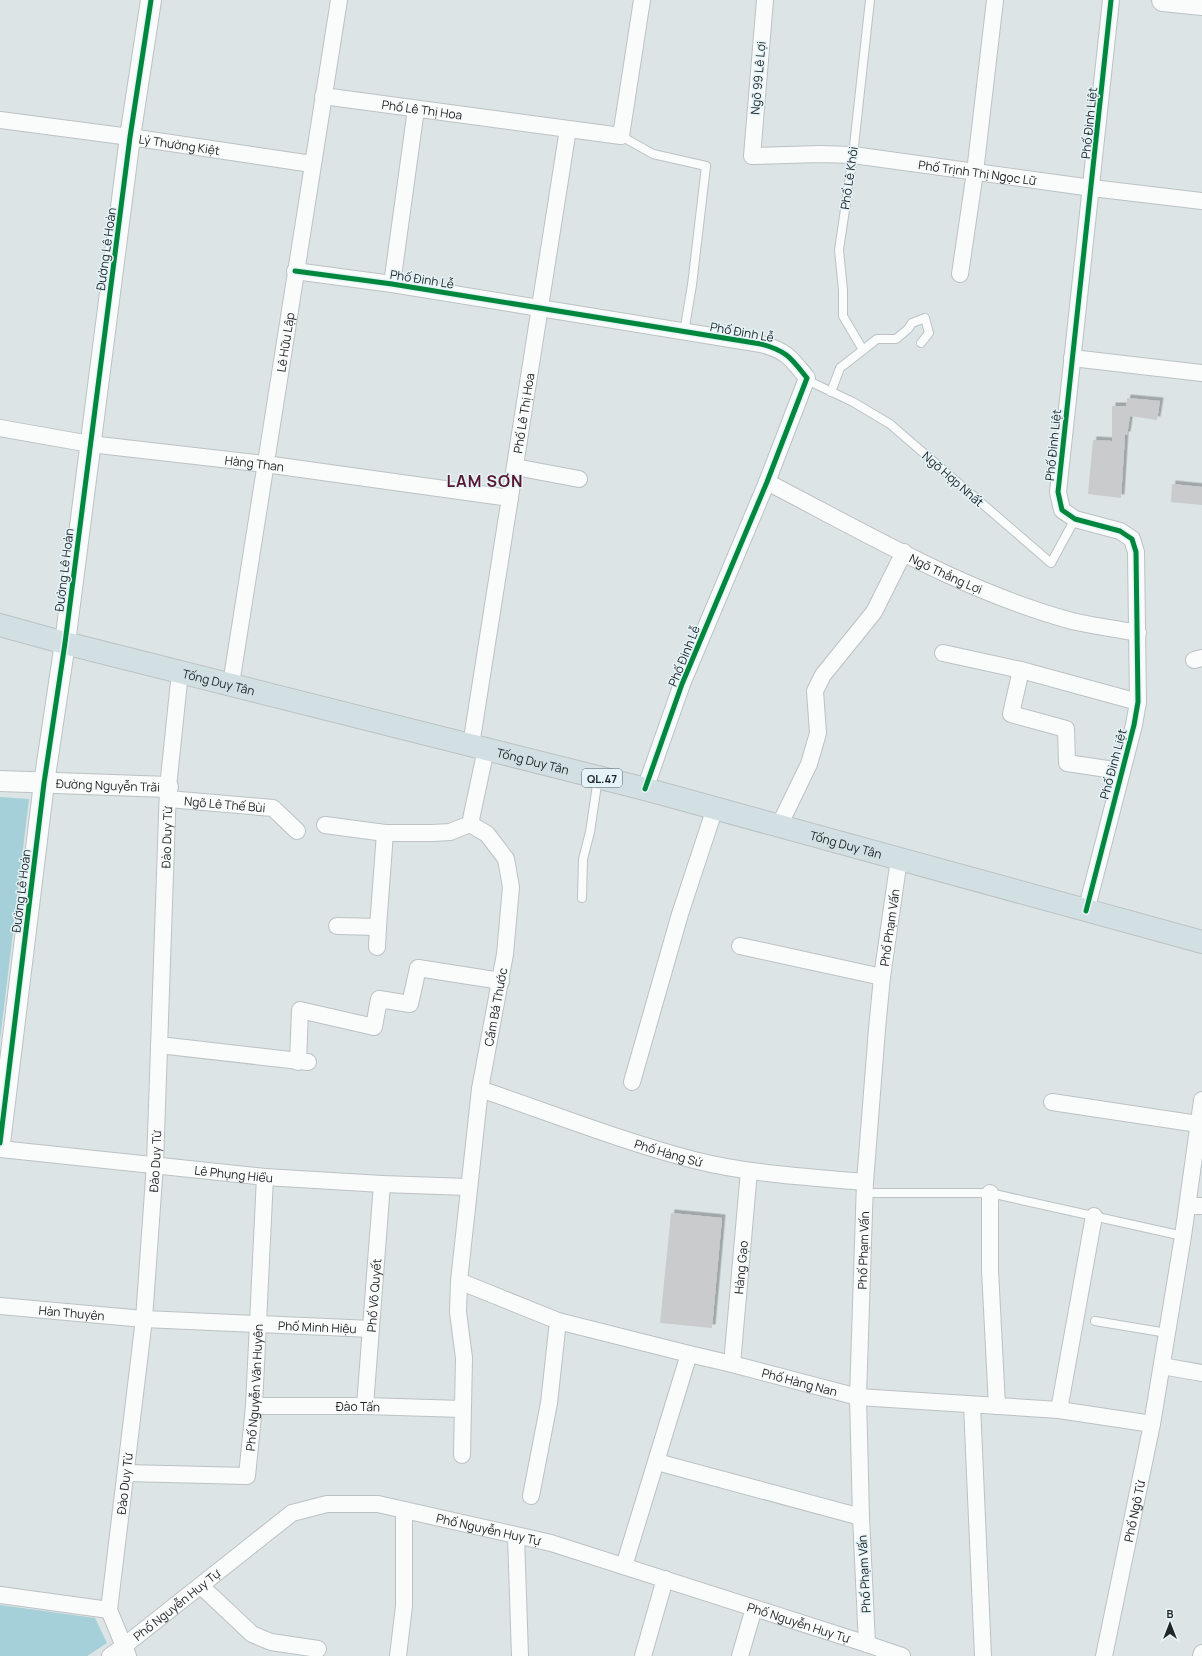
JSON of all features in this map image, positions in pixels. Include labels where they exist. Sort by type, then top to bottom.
[{"type":"highway","name":"Tống Duy Tân","points":[[0,625],[65,643],[645,789],[1202,942]]},
{"type":"main road","points":[[1163,0],[1202,4]]},
{"type":"street","name":"Đường Lê Hoàn","points":[[0,1143],[44,782],[65,643],[130,137],[151,0]]},
{"type":"street","name":"Lê Hữu Lập","points":[[231,684],[339,0]]},
{"type":"street","points":[[621,136],[642,0]]},
{"type":"street","name":"Ngõ 99 Lê Lợi","points":[[752,156],[765,0]]},
{"type":"street","points":[[960,274],[975,172],[996,0]]},
{"type":"street","name":"Phố Đinh Liệt","points":[[1086,911],[1134,725],[1138,702],[1136,552],[1132,539],[1120,531],[1075,519],[1062,510],[1058,492],[1092,188],[1111,0]]},
{"type":"street","name":"Phố Lê Thị Hoa","points":[[323,96],[621,136]]},
{"type":"street","points":[[392,284],[416,109]]},
{"type":"street","name":"Lý Thường Kiệt","points":[[0,120],[130,137],[312,164]]},
{"type":"street","name":"Phố Lê Thị Hoa","points":[[478,747],[510,498],[568,129]]},
{"type":"street","name":"Phố Trịnh Thị Ngọc Lữ","points":[[752,156],[820,154],[853,155],[1092,188],[1202,201]]},
{"type":"street","name":"Phố Đinh Lễ","points":[[295,271],[392,284],[761,344],[777,348],[791,358],[807,378],[767,482],[682,684],[645,789]]},
{"type":"street","points":[[1072,358],[1202,373]]},
{"type":"street","name":"Hàng Than","points":[[0,428],[90,444],[265,464],[510,498]]},
{"type":"street","points":[[515,467],[579,479]]},
{"type":"street","name":"Ngõ Thắng Lợi","points":[[767,482],[904,552],[976,586],[1030,607],[1073,621],[1138,633]]},
{"type":"street","points":[[779,826],[809,764],[818,733],[815,691],[823,675],[874,612],[904,552]]},
{"type":"street","points":[[943,653],[1021,670],[1138,702]]},
{"type":"street","points":[[1021,670],[1011,714],[1066,729],[1067,763],[1121,771]]},
{"type":"street","name":"Đào Duy Từ","points":[[126,1651],[109,1610],[144,1319],[155,1164],[168,793],[180,672]]},
{"type":"street","points":[[325,825],[385,833],[432,833],[450,832],[470,824],[478,747]]},
{"type":"street","name":"Đường Nguyễn Trãi","points":[[0,781],[44,782],[168,793]]},
{"type":"street","name":"Ngõ Lê Thế Bùi","points":[[168,793],[273,808],[297,831]]},
{"type":"street","points":[[632,1082],[680,914],[715,808]]},
{"type":"street","name":"Cầm Bá Thước","points":[[462,1455],[464,1358],[458,1312],[459,1281],[468,1187],[480,1089],[501,981],[511,887],[506,859],[487,834],[470,824]]},
{"type":"street","points":[[377,947],[385,833]]},
{"type":"street","name":"Phố Phạm Vấn","points":[[868,1644],[861,1517],[858,1397],[865,1188],[882,977],[899,859]]},
{"type":"street","points":[[337,926],[378,927]]},
{"type":"street","points":[[740,946],[882,977]]},
{"type":"street","points":[[159,1045],[303,1062],[300,1010],[374,1027],[379,999],[410,1004],[418,968],[501,981]]},
{"type":"street","name":"Phố Hàng Sứ","points":[[480,1089],[616,1137],[694,1160],[865,1188]]},
{"type":"street","name":"Phố Ngô Từ","points":[[1104,1656],[1152,1424],[1183,1236],[1195,1206],[1198,1124],[1202,1100]]},
{"type":"street","points":[[1052,1102],[1198,1124]]},
{"type":"street","name":"Lê Phụng Hiểu","points":[[0,1149],[155,1164],[265,1177],[382,1184],[468,1187]]},
{"type":"street","name":"Hàng Gạo","points":[[732,1364],[749,1170]]},
{"type":"street","name":"Phố Nguyễn Văn Huyên","points":[[126,1473],[247,1476],[254,1406],[265,1177]]},
{"type":"street","name":"Phố Võ Quyết","points":[[365,1406],[382,1184]]},
{"type":"street","points":[[990,1193],[990,1270],[997,1406]]},
{"type":"street","points":[[1059,1410],[1094,1216]]},
{"type":"street","name":"Phố Hàng Nan","points":[[459,1281],[558,1321],[858,1397],[1059,1410],[1152,1424]]},
{"type":"street","name":"Hàn Thuyên","points":[[0,1306],[144,1319]]},
{"type":"street","name":"Phố Minh Hiệu","points":[[144,1319],[371,1329]]},
{"type":"street","points":[[531,1496],[549,1404],[558,1321]]},
{"type":"street","points":[[624,1566],[689,1354]]},
{"type":"street","points":[[1162,1366],[1202,1373]]},
{"type":"street","points":[[972,1405],[983,1656]]},
{"type":"street","name":"Đào Tấn","points":[[254,1406],[365,1406],[462,1409]]},
{"type":"street","points":[[657,1462],[861,1517]]},
{"type":"street","name":"Phố Nguyễn Huy Tự","points":[[110,1656],[126,1651],[201,1586],[292,1513],[327,1504],[378,1504],[516,1536],[551,1542],[868,1644],[883,1653],[902,1656]]},
{"type":"street","points":[[398,1656],[404,1606],[404,1510]]},
{"type":"street","points":[[516,1536],[520,1656]]},
{"type":"street","points":[[643,1656],[665,1579]]},
{"type":"street","points":[[201,1586],[252,1634],[271,1642],[318,1649]]},
{"type":"street","points":[[0,1595],[109,1610]]},
{"type":"street","points":[[740,1656],[754,1608]]},
{"type":"lane","name":"Phố Lê Khôi","points":[[863,350],[843,316],[843,290],[839,250],[853,155],[870,0]]},
{"type":"lane","points":[[621,136],[653,154],[706,166],[692,285],[684,332]]},
{"type":"lane","points":[[831,392],[840,368],[877,339],[896,340],[912,323],[925,318],[929,333],[921,343]]},
{"type":"lane","name":"Ngõ Hợp Nhất","points":[[807,378],[813,383],[853,402],[890,424],[1051,563],[1075,519]]},
{"type":"lane","points":[[582,898],[584,859],[590,832],[598,777]]},
{"type":"lane","points":[[865,1188],[990,1193],[1183,1236]]},
{"type":"lane","points":[[1095,1321],[1167,1333]]},
{"type":"shaded area","points":[[0,797],[29,799],[0,1040]]},
{"type":"shaded area","points":[[0,1605],[95,1618],[107,1643],[87,1656],[0,1656]]},
{"type":"building","points":[[1127,398],[1160,401],[1157,420],[1130,416],[1127,435],[1125,435],[1121,498],[1088,494],[1093,440],[1112,441],[1112,406],[1126,406]]},
{"type":"building","points":[[1172,484],[1202,487],[1202,505],[1171,502]]},
{"type":"building","points":[[671,1213],[722,1218],[712,1328],[660,1323]]},
{"type":"cycle path","points":[[0,1143],[44,783],[65,643],[130,137],[151,0]]},
{"type":"cycle path","points":[[1086,911],[1134,725],[1138,702],[1136,552],[1132,539],[1120,531],[1075,519],[1062,510],[1058,492],[1111,0]]},
{"type":"cycle path","points":[[295,271],[392,284],[761,344],[777,349],[788,356],[807,378],[767,482],[682,684],[645,789]]},
{"type":"district","name":"LAM SƠN","points":[[485,481]]}]
